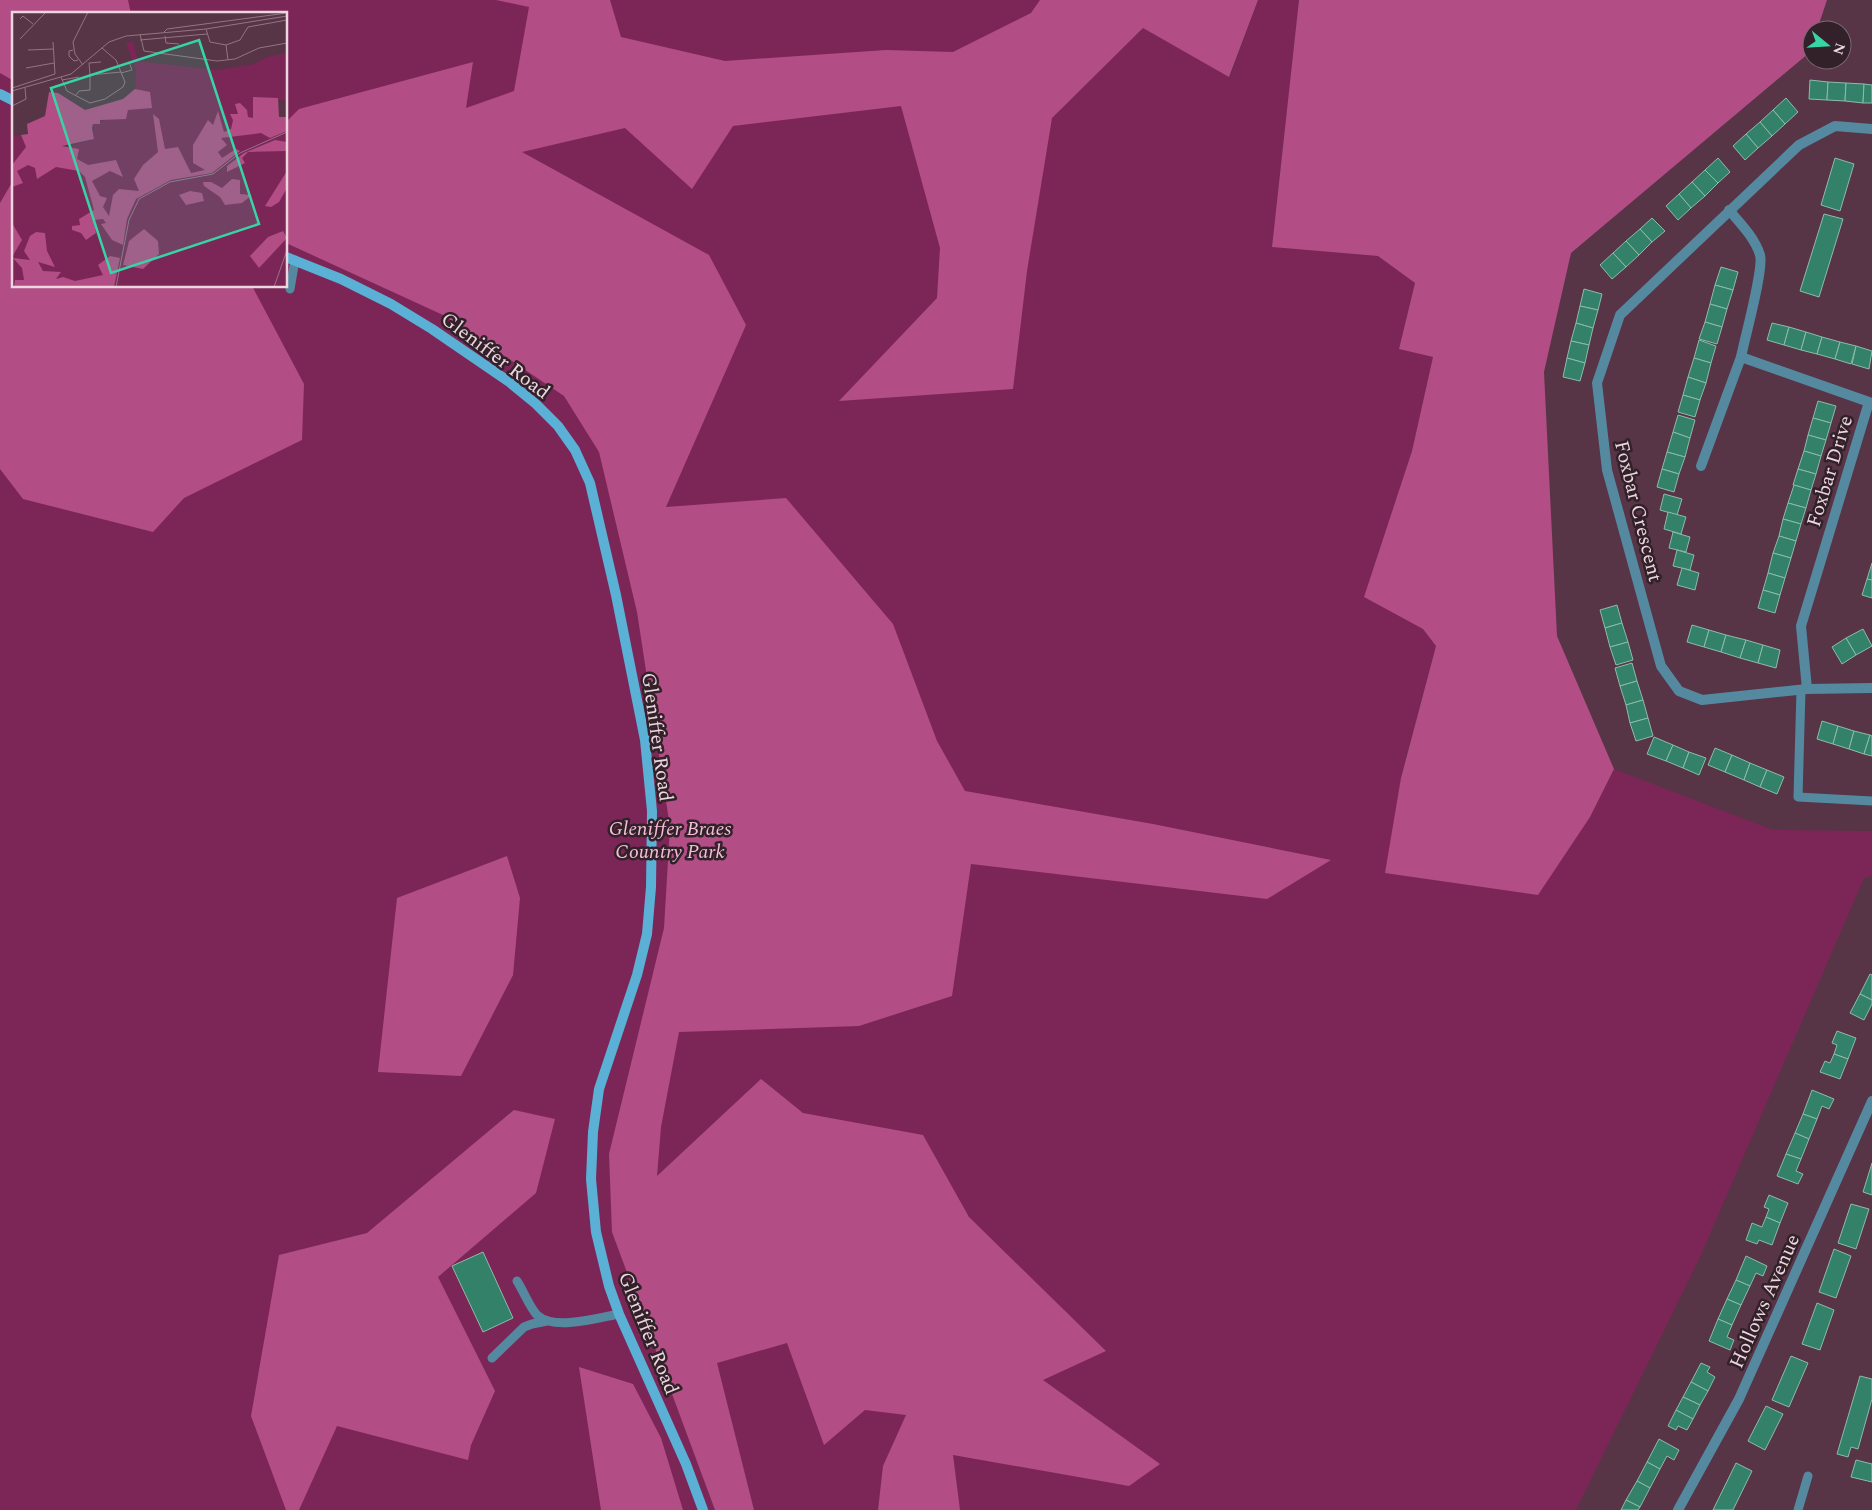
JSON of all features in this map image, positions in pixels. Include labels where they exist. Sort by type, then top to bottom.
[{"type":"main road","points":[[0,94],[12,100]]},
{"type":"main road","name":"Gleniffer Road","points":[[291,259],[391,304],[432,329],[508,381],[536,404],[558,426],[575,450],[590,483],[616,596],[645,740],[652,811],[651,888],[647,934],[637,975],[599,1089],[593,1132],[591,1179],[596,1232],[609,1286],[619,1314],[686,1464],[703,1510]]},
{"type":"street","name":"Foxbar Crescent","points":[[1872,128],[1835,126],[1799,145],[1620,315],[1597,383],[1607,470],[1661,666],[1679,691],[1702,700],[1804,690],[1872,688]]},
{"type":"street","points":[[1701,466],[1741,356],[1759,271],[1760,255],[1748,232],[1729,210]]},
{"type":"street","name":"Foxbar Drive","points":[[1741,356],[1870,402],[1801,626],[1804,690]]},
{"type":"street","name":"Hollows Avenue","points":[[1678,1510],[1739,1399],[1872,1101]]},
{"type":"lane","points":[[290,289],[291,259]]},
{"type":"lane","points":[[1804,690],[1798,797],[1872,801]]},
{"type":"lane","points":[[518,1281],[536,1314],[546,1321],[557,1324],[619,1314]]},
{"type":"lane","points":[[492,1358],[524,1327],[546,1321]]},
{"type":"lane","points":[[1798,1510],[1808,1476]]},
{"type":"green space","name":"Gleniffer Braes Country Park","points":[[0,0],[1172,0],[1230,77],[1258,0],[1299,0],[1272,247],[1378,256],[1415,283],[1399,349],[1433,357],[1412,451],[1365,597],[1423,629],[1436,646],[1401,777],[1590,817],[1614,769],[1773,830],[1872,831],[1872,876],[1864,878],[1700,1257],[1576,1510],[0,1510]]},
{"type":"green space","points":[[0,0],[128,0],[131,12],[12,12],[12,80],[0,73]]},
{"type":"green space","points":[[496,0],[610,0],[621,37],[725,61],[886,50],[953,52],[1031,13],[1040,0],[1258,0],[1229,77],[1143,28],[1052,118],[1027,271],[1013,389],[839,401],[937,298],[940,248],[901,106],[733,126],[692,189],[625,128],[522,152],[709,255],[746,325],[666,507],[786,498],[893,624],[937,741],[965,791],[1153,824],[1331,860],[1267,899],[971,864],[952,996],[859,1026],[679,1032],[661,1127],[657,1176],[761,1079],[803,1113],[923,1135],[969,1217],[1106,1351],[1043,1380],[1160,1464],[1129,1486],[953,1455],[960,1510],[878,1510],[883,1466],[906,1415],[865,1410],[824,1445],[787,1343],[717,1363],[754,1510],[715,1510],[612,1232],[609,1154],[664,928],[670,827],[637,612],[599,452],[564,396],[443,315],[288,244],[288,120],[299,109],[473,62],[466,108],[514,91],[529,7]]},
{"type":"green space","points":[[1299,0],[1827,0],[1820,20],[1802,20],[1802,59],[1571,253],[1544,372],[1557,636],[1614,769],[1590,817],[1538,895],[1385,873],[1401,778],[1436,646],[1423,629],[1364,597],[1412,451],[1433,357],[1399,349],[1415,283],[1378,256],[1272,247]]},
{"type":"green space","points":[[12,182],[12,288],[253,288],[304,384],[302,440],[184,498],[153,532],[23,499],[0,469],[0,203]]},
{"type":"green space","points":[[507,856],[520,898],[513,975],[461,1076],[378,1072],[397,898]]},
{"type":"green space","points":[[514,1110],[555,1119],[536,1193],[438,1277],[495,1391],[471,1445],[468,1460],[337,1426],[299,1510],[286,1510],[251,1416],[279,1255],[367,1233]]},
{"type":"green space","points":[[579,1367],[633,1384],[661,1438],[683,1510],[601,1510]]},
{"type":"building","points":[[1810,80],[1828,82],[1827,100],[1809,99]]},
{"type":"building","points":[[1828,82],[1846,83],[1845,101],[1827,100]]},
{"type":"building","points":[[1846,83],[1864,84],[1863,103],[1845,101]]},
{"type":"building","points":[[1864,84],[1872,85],[1872,103],[1863,103]]},
{"type":"building","points":[[1786,98],[1798,112],[1785,124],[1773,110]]},
{"type":"building","points":[[1773,110],[1785,124],[1772,136],[1760,122]]},
{"type":"building","points":[[1760,122],[1772,136],[1758,148],[1746,134]]},
{"type":"building","points":[[1746,134],[1758,148],[1745,160],[1733,146]]},
{"type":"building","points":[[1718,158],[1730,172],[1718,183],[1705,170]]},
{"type":"building","points":[[1835,158],[1854,164],[1840,211],[1821,205]]},
{"type":"building","points":[[1705,170],[1718,183],[1705,196],[1692,182]]},
{"type":"building","points":[[1692,182],[1705,196],[1691,208],[1679,194]]},
{"type":"building","points":[[1679,194],[1691,208],[1678,220],[1666,206]]},
{"type":"building","points":[[1824,214],[1843,219],[1819,297],[1800,291]]},
{"type":"building","points":[[1652,218],[1665,231],[1652,242],[1640,229]]},
{"type":"building","points":[[1640,229],[1652,242],[1639,255],[1626,241]]},
{"type":"building","points":[[1626,241],[1639,255],[1626,267],[1613,253]]},
{"type":"building","points":[[1613,253],[1626,267],[1612,279],[1600,265]]},
{"type":"building","points":[[1721,267],[1738,272],[1733,290],[1715,285]]},
{"type":"building","points":[[1715,285],[1733,290],[1727,309],[1710,304]]},
{"type":"building","points":[[1584,289],[1602,294],[1598,310],[1580,306]]},
{"type":"building","points":[[1710,304],[1727,309],[1722,327],[1705,322]]},
{"type":"building","points":[[1580,306],[1598,310],[1593,328],[1576,323]]},
{"type":"building","points":[[1705,322],[1722,327],[1717,344],[1699,339]]},
{"type":"building","points":[[1576,323],[1593,328],[1589,345],[1571,341]]},
{"type":"building","points":[[1772,323],[1789,327],[1784,345],[1767,340]]},
{"type":"building","points":[[1789,327],[1806,332],[1801,350],[1784,345]]},
{"type":"building","points":[[1806,332],[1822,337],[1817,354],[1801,350]]},
{"type":"building","points":[[1822,337],[1840,342],[1835,359],[1817,354]]},
{"type":"building","points":[[1699,340],[1716,346],[1711,363],[1694,358]]},
{"type":"building","points":[[1571,341],[1589,345],[1585,363],[1567,358]]},
{"type":"building","points":[[1840,342],[1856,346],[1851,364],[1835,359]]},
{"type":"building","points":[[1856,346],[1872,351],[1869,369],[1852,364]]},
{"type":"building","points":[[1567,358],[1585,363],[1580,381],[1563,377]]},
{"type":"building","points":[[1694,358],[1711,363],[1706,383],[1688,377]]},
{"type":"building","points":[[1688,377],[1706,383],[1700,400],[1683,395]]},
{"type":"building","points":[[1683,395],[1700,400],[1695,417],[1678,412]]},
{"type":"building","points":[[1818,401],[1836,406],[1831,423],[1813,418]]},
{"type":"building","points":[[1678,415],[1695,420],[1690,438],[1673,432]]},
{"type":"building","points":[[1813,418],[1831,423],[1826,440],[1808,435]]},
{"type":"building","points":[[1673,432],[1690,438],[1685,457],[1667,452]]},
{"type":"building","points":[[1808,435],[1826,440],[1821,456],[1804,451]]},
{"type":"building","points":[[1804,451],[1821,456],[1816,474],[1798,469]]},
{"type":"building","points":[[1667,452],[1685,457],[1679,474],[1662,469]]},
{"type":"building","points":[[1662,469],[1679,474],[1674,492],[1657,487]]},
{"type":"building","points":[[1798,469],[1816,474],[1811,490],[1793,485]]},
{"type":"building","points":[[1794,485],[1811,490],[1806,508],[1788,503]]},
{"type":"building","points":[[1664,494],[1682,499],[1677,515],[1660,510]]},
{"type":"building","points":[[1788,503],[1806,508],[1801,524],[1783,519]]},
{"type":"building","points":[[1668,512],[1686,517],[1681,534],[1664,529]]},
{"type":"building","points":[[1783,519],[1801,524],[1796,541],[1779,536]]},
{"type":"building","points":[[1673,532],[1690,537],[1686,552],[1669,548]]},
{"type":"building","points":[[1779,536],[1796,541],[1791,558],[1773,553]]},
{"type":"building","points":[[1677,550],[1694,555],[1690,570],[1673,566]]},
{"type":"building","points":[[1773,553],[1791,558],[1785,578],[1768,573]]},
{"type":"building","points":[[1872,563],[1872,580],[1867,579]]},
{"type":"building","points":[[1682,568],[1699,573],[1695,590],[1677,585]]},
{"type":"building","points":[[1768,573],[1785,578],[1780,595],[1763,590]]},
{"type":"building","points":[[1867,579],[1872,580],[1872,598],[1862,595]]},
{"type":"building","points":[[1763,590],[1780,595],[1775,613],[1758,608]]},
{"type":"building","points":[[1617,605],[1622,623],[1605,628],[1600,610]]},
{"type":"building","points":[[1622,623],[1628,642],[1610,647],[1605,628]]},
{"type":"building","points":[[1692,625],[1709,630],[1704,647],[1687,642]]},
{"type":"building","points":[[1863,629],[1872,646],[1856,655],[1846,638]]},
{"type":"building","points":[[1709,630],[1726,635],[1721,652],[1704,647]]},
{"type":"building","points":[[1726,635],[1746,640],[1740,658],[1721,652]]},
{"type":"building","points":[[1846,638],[1856,655],[1842,664],[1832,647]]},
{"type":"building","points":[[1746,640],[1763,645],[1758,663],[1740,658]]},
{"type":"building","points":[[1628,642],[1633,660],[1616,665],[1610,647]]},
{"type":"building","points":[[1763,645],[1780,650],[1776,668],[1758,663]]},
{"type":"building","points":[[1632,663],[1637,681],[1620,686],[1615,668]]},
{"type":"building","points":[[1637,681],[1643,700],[1626,705],[1620,686]]},
{"type":"building","points":[[1643,700],[1648,718],[1630,723],[1626,705]]},
{"type":"building","points":[[1648,718],[1653,736],[1636,741],[1630,723]]},
{"type":"building","points":[[1822,721],[1838,726],[1833,744],[1817,739]]},
{"type":"building","points":[[1838,726],[1854,731],[1849,749],[1833,744]]},
{"type":"building","points":[[1854,731],[1870,735],[1864,754],[1849,749]]},
{"type":"building","points":[[1870,735],[1872,736],[1872,756],[1864,754]]},
{"type":"building","points":[[1654,737],[1673,745],[1666,761],[1647,754]]},
{"type":"building","points":[[1673,745],[1689,752],[1683,768],[1666,761]]},
{"type":"building","points":[[1715,748],[1732,755],[1725,772],[1708,765]]},
{"type":"building","points":[[1689,752],[1706,758],[1699,775],[1683,768]]},
{"type":"building","points":[[1732,755],[1750,763],[1744,780],[1725,772]]},
{"type":"building","points":[[1750,763],[1767,770],[1760,787],[1744,780]]},
{"type":"building","points":[[1767,770],[1784,777],[1777,794],[1760,787]]},
{"type":"building","points":[[1870,974],[1872,975],[1872,1000],[1860,994]]},
{"type":"building","points":[[1860,994],[1872,1000],[1864,1020],[1850,1013]]},
{"type":"building","points":[[1837,1031],[1856,1038],[1848,1059],[1834,1054],[1837,1045],[1832,1043]]},
{"type":"building","points":[[1834,1054],[1848,1059],[1840,1079],[1820,1072],[1825,1061],[1830,1063]]},
{"type":"building","points":[[1812,1090],[1834,1099],[1829,1109],[1822,1106],[1817,1119],[1803,1114]]},
{"type":"building","points":[[1803,1114],[1817,1119],[1809,1139],[1795,1133]]},
{"type":"building","points":[[1795,1133],[1809,1139],[1801,1159],[1786,1154]]},
{"type":"building","points":[[1786,1154],[1801,1159],[1796,1171],[1803,1174],[1798,1184],[1777,1176]]},
{"type":"building","points":[[1872,1163],[1872,1195],[1863,1192]]},
{"type":"building","points":[[1769,1195],[1788,1203],[1780,1223],[1766,1217],[1769,1209],[1764,1207]]},
{"type":"building","points":[[1851,1204],[1869,1209],[1856,1249],[1838,1243]]},
{"type":"building","points":[[1766,1217],[1780,1223],[1772,1245],[1759,1240],[1757,1244],[1746,1240],[1752,1223],[1762,1227]]},
{"type":"building","points":[[1834,1249],[1851,1256],[1836,1298],[1819,1292]]},
{"type":"building","points":[[483,1252],[513,1318],[483,1332],[452,1266]]},
{"type":"building","points":[[1746,1256],[1767,1266],[1763,1276],[1756,1273],[1750,1286],[1736,1280]]},
{"type":"building","points":[[1736,1280],[1750,1286],[1741,1305],[1727,1299]]},
{"type":"building","points":[[1727,1299],[1741,1305],[1732,1325],[1718,1319]]},
{"type":"building","points":[[1817,1303],[1834,1310],[1820,1350],[1802,1344]]},
{"type":"building","points":[[1718,1319],[1732,1325],[1727,1337],[1734,1340],[1730,1350],[1709,1341]]},
{"type":"building","points":[[1791,1356],[1808,1363],[1789,1407],[1772,1400]]},
{"type":"building","points":[[1701,1363],[1710,1367],[1707,1372],[1715,1377],[1708,1391],[1691,1382]]},
{"type":"building","points":[[1860,1376],[1872,1379],[1872,1399],[1858,1449],[1851,1447],[1848,1457],[1837,1454]]},
{"type":"building","points":[[1691,1382],[1708,1391],[1700,1405],[1683,1397]]},
{"type":"building","points":[[1683,1397],[1700,1405],[1693,1419],[1676,1410]]},
{"type":"building","points":[[1766,1406],[1783,1414],[1765,1450],[1748,1441]]},
{"type":"building","points":[[1676,1410],[1693,1419],[1687,1430],[1678,1426],[1676,1430],[1668,1426]]},
{"type":"building","points":[[1659,1439],[1679,1450],[1674,1460],[1667,1456],[1660,1469],[1647,1462]]},
{"type":"building","points":[[1856,1460],[1872,1464],[1872,1482],[1851,1477]]},
{"type":"building","points":[[1647,1462],[1660,1469],[1650,1488],[1637,1481]]},
{"type":"building","points":[[1736,1463],[1752,1471],[1733,1510],[1713,1510]]},
{"type":"building","points":[[1637,1481],[1650,1488],[1640,1507],[1626,1500]]},
{"type":"building","points":[[1626,1500],[1640,1507],[1638,1510],[1621,1510]]}]
